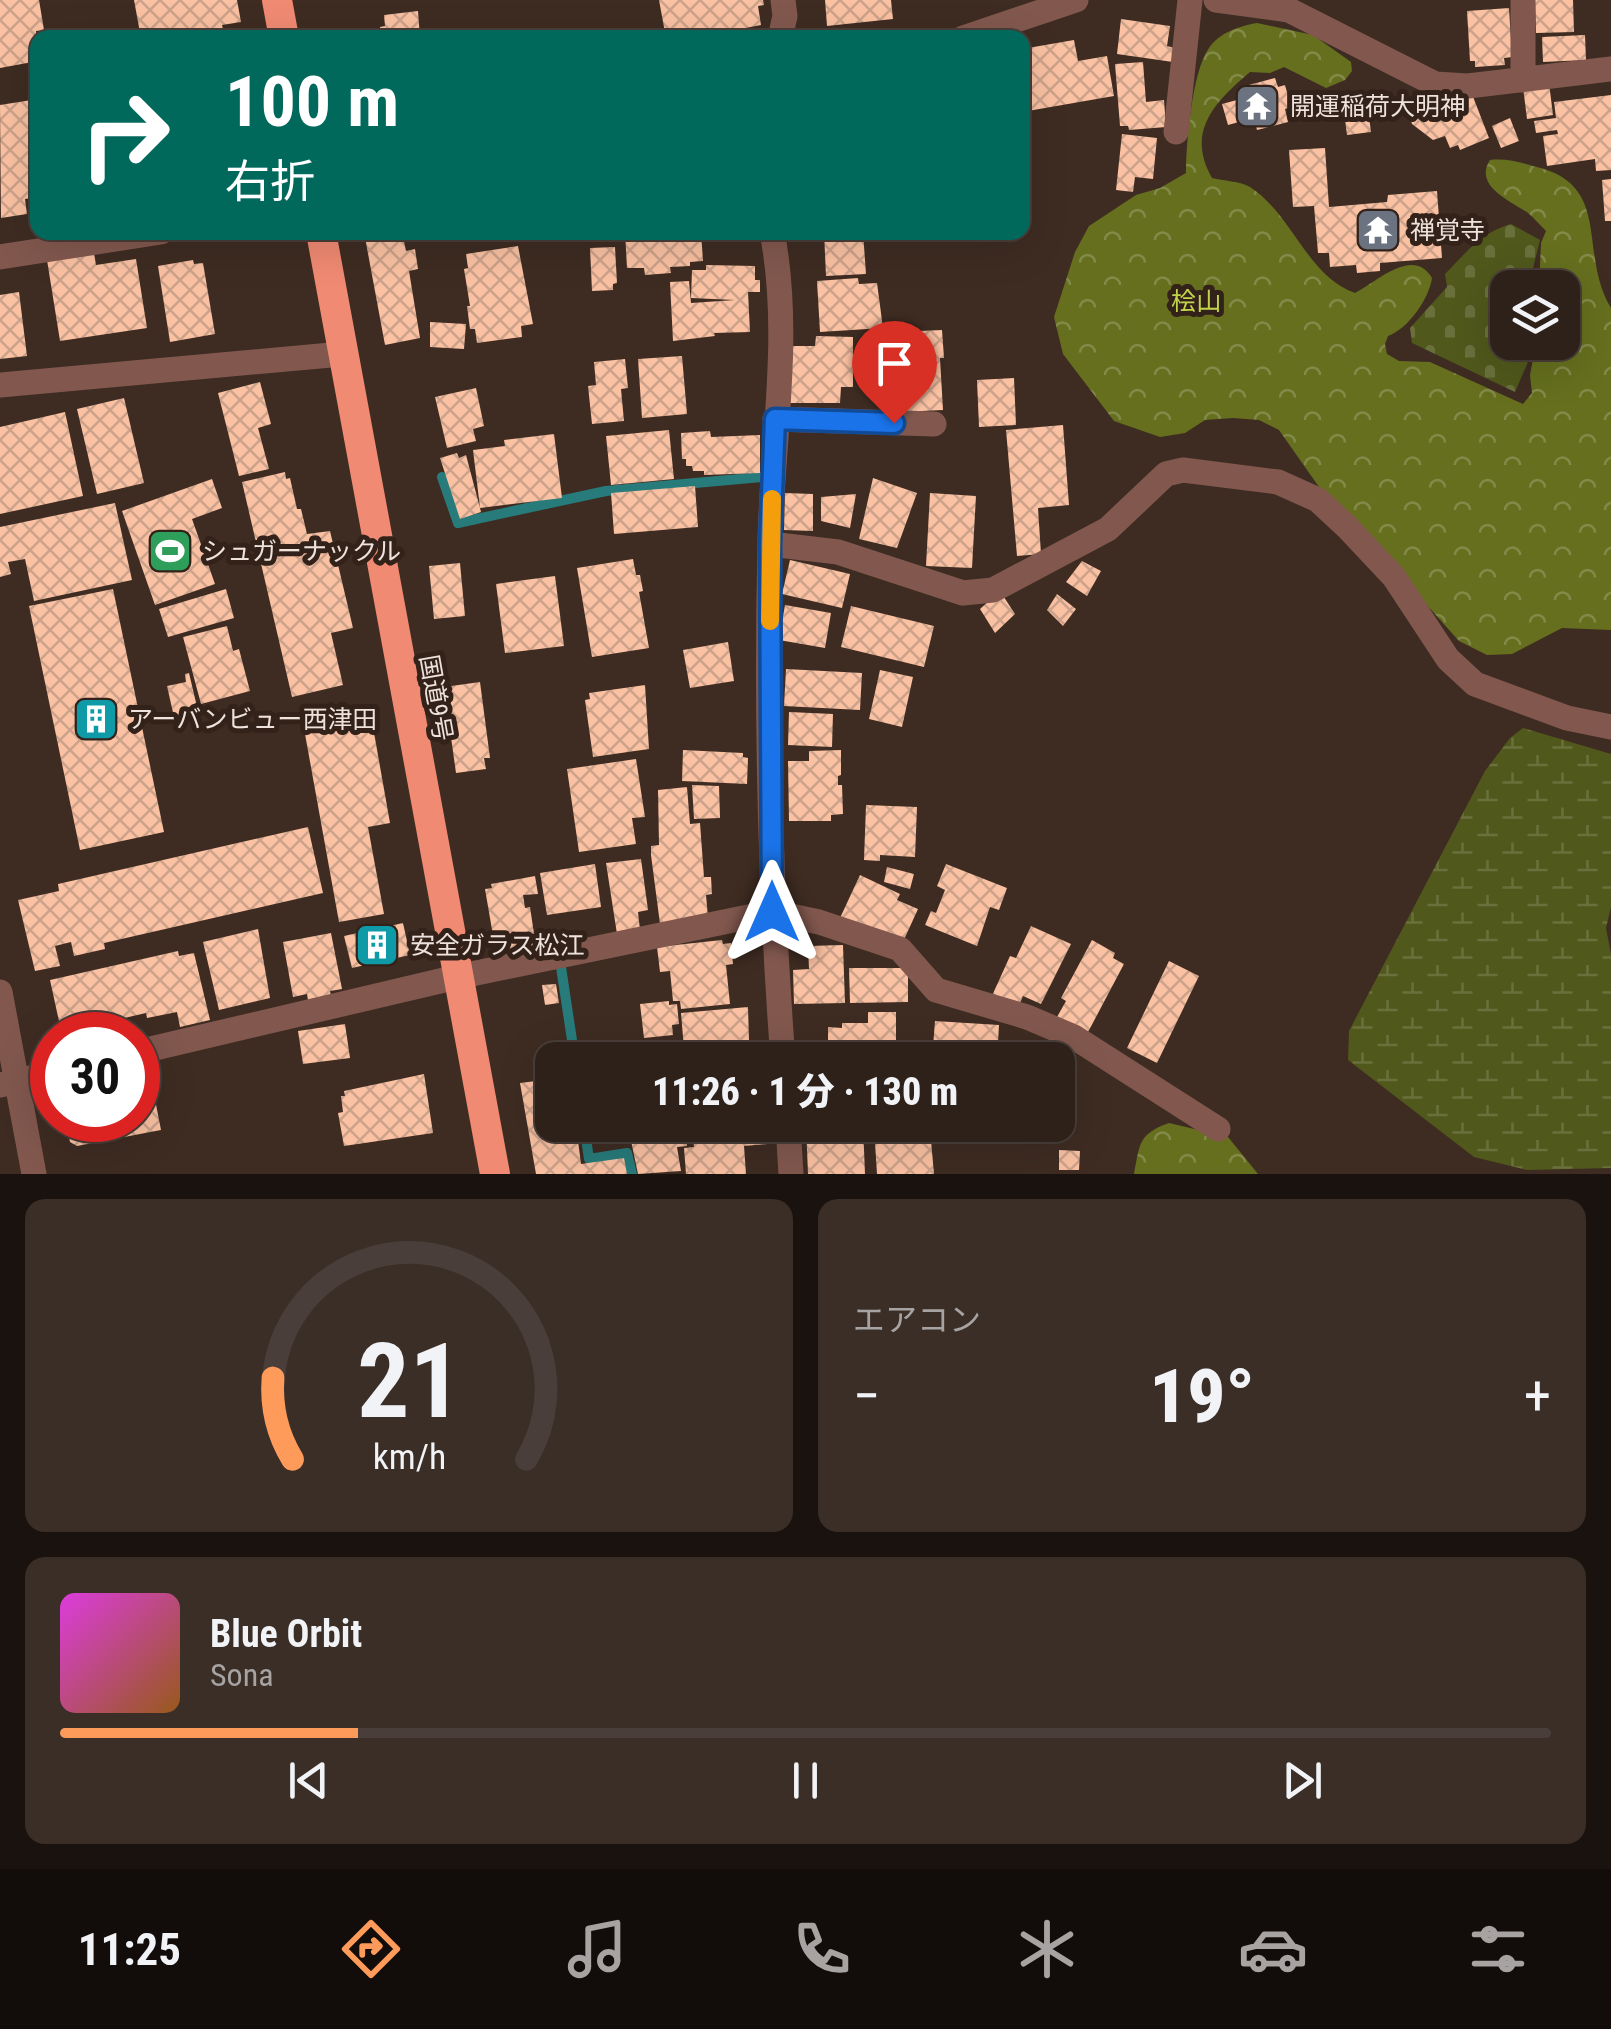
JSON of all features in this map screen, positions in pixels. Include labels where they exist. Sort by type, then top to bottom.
[{"type":"highway","points":[[277,0],[283,30]]},
{"type":"highway","name":"国道9号","points":[[321,240],[495,1174]]},
{"type":"street","points":[[782,30],[783,0]]},
{"type":"street","points":[[1176,132],[1190,0]]},
{"type":"street","points":[[1216,0],[1289,10],[1436,84],[1468,86],[1611,69]]},
{"type":"street","points":[[1522,0],[1523,80]]},
{"type":"street","points":[[986,30],[1071,1]]},
{"type":"street","points":[[0,257],[109,240]]},
{"type":"street","points":[[774,240],[782,323],[770,544],[772,912],[782,1042]]},
{"type":"street","points":[[0,386],[342,354]]},
{"type":"street","points":[[775,419],[934,424]]},
{"type":"street","points":[[770,544],[838,552],[978,594],[993,590],[1108,529],[1166,474],[1183,470],[1278,482],[1318,500],[1347,527],[1394,577],[1448,659],[1475,684],[1566,718],[1611,727]]},
{"type":"street","points":[[160,1047],[457,977],[772,912],[819,922],[900,949],[936,990],[1028,1017],[1074,1037],[1218,1129]]},
{"type":"street","points":[[0,992],[8,1083],[34,1174]]},
{"type":"street","points":[[789,1142],[791,1174]]},
{"type":"green space","name":"桧山","points":[[1257,23],[1313,35],[1351,62],[1352,71],[1345,80],[1326,88],[1284,67],[1270,73],[1250,72],[1216,106],[1203,131],[1204,161],[1212,178],[1246,185],[1265,199],[1324,273],[1355,293],[1395,269],[1415,265],[1424,269],[1432,278],[1427,295],[1410,320],[1388,336],[1385,344],[1387,354],[1399,361],[1430,362],[1523,404],[1532,393],[1533,360],[1580,360],[1580,270],[1540,270],[1541,243],[1546,231],[1528,213],[1496,192],[1486,178],[1486,169],[1490,160],[1524,163],[1565,179],[1578,192],[1586,208],[1596,267],[1611,308],[1611,630],[1562,628],[1512,654],[1487,655],[1459,641],[1331,504],[1279,430],[1259,420],[1233,418],[1205,420],[1185,433],[1160,437],[1114,421],[1063,354],[1054,317],[1075,252],[1089,226],[1136,195],[1160,188],[1186,173],[1198,73],[1214,42],[1237,28]]},
{"type":"green space","points":[[1511,224],[1540,240],[1533,270],[1490,270],[1490,360],[1529,360],[1515,392],[1412,343],[1410,328],[1447,287],[1445,274],[1482,238]]},
{"type":"green space","points":[[1523,728],[1611,754],[1611,907],[1606,928],[1611,954],[1611,1168],[1527,1170],[1474,1157],[1348,1060],[1349,1031],[1485,771],[1510,738]]},
{"type":"green space","points":[[1169,1123],[1228,1137],[1258,1174],[1134,1174],[1142,1141],[1151,1131]]},
{"type":"building","points":[[0,0],[39,0],[44,30],[30,30],[30,62],[0,68]]},
{"type":"building","points":[[134,0],[237,0],[241,22],[222,25],[223,30],[140,30]]},
{"type":"building","points":[[659,0],[763,0],[764,5],[758,6],[761,25],[735,30],[665,30]]},
{"type":"building","points":[[825,0],[891,0],[893,19],[827,26]]},
{"type":"building","points":[[1535,0],[1573,0],[1574,32],[1536,33]]},
{"type":"building","points":[[1509,8],[1512,57],[1504,58],[1505,65],[1475,67],[1475,61],[1470,61],[1467,11]]},
{"type":"building","points":[[418,11],[419,30],[380,30],[385,26],[384,15]]},
{"type":"building","points":[[1121,19],[1170,26],[1167,46],[1175,48],[1173,62],[1117,54]]},
{"type":"building","points":[[1585,35],[1586,60],[1543,62],[1542,37]]},
{"type":"building","points":[[1074,40],[1078,61],[1107,56],[1114,96],[1030,111],[1030,48]]},
{"type":"building","points":[[1143,62],[1146,102],[1164,100],[1166,127],[1129,130],[1128,126],[1120,126],[1115,64]]},
{"type":"building","name":"開運稲荷大明神","points":[[1275,78],[1278,87],[1285,85],[1291,107],[1285,109],[1288,122],[1257,130],[1254,118],[1228,125],[1222,104],[1248,97],[1245,86]]},
{"type":"building","points":[[1549,83],[1553,115],[1527,119],[1523,87]]},
{"type":"building","points":[[1470,89],[1489,138],[1460,150],[1458,145],[1450,148],[1445,136],[1433,140],[1412,124],[1410,117]]},
{"type":"building","points":[[1611,95],[1611,170],[1596,171],[1595,159],[1547,166],[1543,136],[1558,134],[1557,130],[1536,133],[1534,121],[1556,118],[1554,102]]},
{"type":"building","points":[[30,100],[27,214],[1,218],[0,105]]},
{"type":"building","points":[[1368,109],[1371,132],[1347,135],[1344,112]]},
{"type":"building","points":[[1510,118],[1519,141],[1501,148],[1492,126]]},
{"type":"building","points":[[1122,134],[1157,138],[1153,179],[1135,177],[1133,192],[1116,190]]},
{"type":"building","name":"禅覚寺","points":[[1325,148],[1329,207],[1387,202],[1388,195],[1437,191],[1442,258],[1380,263],[1380,271],[1357,273],[1356,265],[1330,267],[1329,253],[1318,253],[1314,206],[1293,207],[1289,150]]},
{"type":"building","points":[[1611,179],[1611,221],[1605,221],[1602,180]]},
{"type":"building","points":[[365,240],[404,240],[406,251],[415,249],[418,269],[409,271],[420,338],[385,345]]},
{"type":"building","points":[[625,240],[702,240],[703,261],[690,262],[690,266],[670,267],[671,273],[645,275],[644,268],[627,268]]},
{"type":"building","points":[[824,240],[864,240],[866,274],[826,276]]},
{"type":"building","points":[[518,246],[533,324],[521,326],[522,337],[477,343],[475,329],[470,329],[467,306],[466,254]]},
{"type":"building","points":[[615,247],[617,283],[613,290],[592,291],[590,248]]},
{"type":"building","points":[[94,253],[96,265],[136,259],[147,328],[60,341],[47,260]]},
{"type":"building","points":[[193,260],[194,264],[203,263],[215,334],[170,342],[158,266]]},
{"type":"building","points":[[706,265],[755,266],[760,292],[748,292],[750,332],[714,333],[715,336],[673,341],[670,282],[689,281],[691,303],[735,300],[691,298],[692,270],[706,270]]},
{"type":"building","points":[[858,278],[859,284],[877,283],[883,328],[820,332],[817,281]]},
{"type":"building","points":[[19,292],[27,356],[0,359],[0,295]]},
{"type":"building","points":[[430,322],[466,324],[464,349],[430,347]]},
{"type":"building","points":[[942,330],[943,410],[900,412],[896,332]]},
{"type":"building","points":[[816,336],[853,337],[853,387],[841,387],[840,403],[790,403],[793,346],[815,346]]},
{"type":"building","points":[[682,356],[687,414],[642,418],[638,359]]},
{"type":"building","points":[[625,359],[628,388],[621,389],[624,421],[592,424],[588,386],[596,385],[594,362]]},
{"type":"building","points":[[1014,378],[1016,425],[979,427],[977,380]]},
{"type":"building","points":[[260,382],[271,424],[258,428],[269,469],[239,476],[218,393]]},
{"type":"building","points":[[476,388],[484,426],[473,429],[476,441],[447,448],[435,397]]},
{"type":"building","points":[[124,398],[144,483],[97,494],[77,409]]},
{"type":"building","points":[[65,412],[83,496],[0,514],[0,427]]},
{"type":"building","points":[[1063,425],[1069,505],[1038,508],[1041,554],[1017,556],[1006,430]]},
{"type":"building","points":[[669,430],[674,479],[611,485],[606,436]]},
{"type":"building","points":[[710,431],[711,437],[760,435],[760,473],[704,475],[704,471],[686,466],[681,433]]},
{"type":"building","points":[[554,434],[562,498],[480,508],[473,450],[505,446],[504,440]]},
{"type":"building","points":[[457,453],[459,458],[466,455],[481,512],[460,519],[440,458]]},
{"type":"building","points":[[285,472],[307,534],[330,531],[353,628],[331,633],[343,685],[292,697],[242,482]]},
{"type":"building","points":[[873,478],[917,493],[897,548],[859,539]]},
{"type":"building","name":"シュガーナックル","points":[[212,479],[222,508],[192,519],[215,584],[155,605],[122,511]]},
{"type":"building","points":[[695,486],[698,527],[614,534],[611,493]]},
{"type":"building","points":[[785,493],[813,494],[813,531],[784,530]]},
{"type":"building","points":[[930,493],[976,496],[972,568],[926,566]]},
{"type":"building","points":[[856,494],[850,528],[821,521],[821,497]]},
{"type":"building","points":[[115,503],[132,580],[34,601],[25,559],[8,562],[11,574],[0,577],[0,527]]},
{"type":"building","points":[[633,559],[643,591],[639,592],[649,648],[592,657],[577,568]]},
{"type":"building","points":[[790,560],[850,574],[842,608],[782,594]]},
{"type":"building","points":[[1082,561],[1101,571],[1087,596],[1066,582]]},
{"type":"building","points":[[460,563],[465,616],[434,619],[429,566]]},
{"type":"building","points":[[555,576],[564,646],[505,653],[496,584]]},
{"type":"building","name":"アーバンビュー西津田","points":[[113,589],[164,832],[80,850],[29,606]]},
{"type":"building","points":[[226,589],[234,618],[168,637],[159,609]]},
{"type":"building","points":[[1000,591],[1015,614],[995,633],[980,609]]},
{"type":"building","points":[[1057,594],[1076,609],[1063,626],[1047,610]]},
{"type":"building","points":[[785,605],[831,613],[825,648],[779,640]]},
{"type":"building","points":[[851,606],[934,626],[924,667],[841,647]]},
{"type":"building","points":[[227,626],[233,651],[239,649],[250,691],[201,704],[183,637]]},
{"type":"building","points":[[728,642],[734,681],[690,688],[683,650]]},
{"type":"building","points":[[786,669],[862,673],[860,710],[784,706]]},
{"type":"building","points":[[880,670],[913,677],[902,727],[869,719]]},
{"type":"building","points":[[189,673],[198,711],[174,717],[167,686],[186,682],[185,674]]},
{"type":"building","points":[[480,682],[490,758],[484,758],[486,769],[456,773],[444,687]]},
{"type":"building","points":[[645,685],[649,749],[593,757],[585,700],[590,699],[589,693]]},
{"type":"building","points":[[370,710],[390,823],[368,827],[384,914],[339,922],[303,723]]},
{"type":"building","points":[[789,712],[833,714],[832,747],[788,745]]},
{"type":"building","points":[[683,750],[743,753],[748,758],[747,784],[682,781]]},
{"type":"building","points":[[841,750],[838,785],[842,785],[843,814],[831,815],[831,821],[789,821],[788,761],[809,761],[809,751]]},
{"type":"building","points":[[636,759],[645,817],[632,818],[636,844],[579,852],[567,769]]},
{"type":"building","points":[[692,785],[719,786],[720,818],[694,819]]},
{"type":"building","points":[[687,787],[690,824],[700,823],[704,877],[711,877],[712,894],[706,895],[708,917],[660,924],[651,855],[651,846],[659,845],[658,790]]},
{"type":"building","points":[[866,805],[917,807],[915,857],[880,855],[880,861],[864,860]]},
{"type":"building","points":[[308,827],[323,893],[104,943],[105,949],[74,956],[71,942],[55,946],[60,966],[35,971],[18,900],[59,891],[58,884]]},
{"type":"building","points":[[641,859],[648,910],[638,912],[640,930],[617,934],[606,863]]},
{"type":"building","points":[[595,864],[601,907],[547,915],[540,873]]},
{"type":"building","points":[[946,864],[1007,888],[999,910],[990,907],[977,946],[925,925],[931,911],[936,913],[945,890],[937,886]]},
{"type":"building","points":[[887,867],[914,874],[910,889],[884,882]]},
{"type":"building","points":[[860,875],[900,894],[897,900],[918,909],[902,944],[840,918]]},
{"type":"building","points":[[535,876],[538,894],[523,895],[525,908],[530,907],[536,947],[496,953],[485,889],[492,888],[491,884]]},
{"type":"building","name":"安全ガラス松江","points":[[403,923],[410,955],[352,968],[344,936]]},
{"type":"building","points":[[1031,926],[1071,944],[1041,1004],[1023,996],[1017,1010],[991,998],[1010,956],[1016,958]]},
{"type":"building","points":[[258,929],[270,998],[219,1010],[203,942]]},
{"type":"building","points":[[331,933],[342,989],[330,991],[331,996],[308,1000],[307,994],[293,997],[283,942]]},
{"type":"building","points":[[722,940],[723,944],[731,943],[733,964],[726,965],[730,1004],[681,1009],[680,1001],[673,1001],[670,971],[660,972],[657,947]]},
{"type":"building","points":[[1092,940],[1115,953],[1113,958],[1124,964],[1087,1034],[1057,1017],[1066,1001],[1061,998]]},
{"type":"building","points":[[843,945],[845,1003],[794,1004],[793,970],[809,969],[808,946]]},
{"type":"building","points":[[178,951],[179,956],[194,953],[210,1020],[180,1027],[177,1012],[160,1015],[160,1012],[57,1012],[50,980]]},
{"type":"building","points":[[1169,961],[1199,976],[1157,1063],[1127,1048]]},
{"type":"building","points":[[849,968],[908,968],[908,1002],[850,1003]]},
{"type":"building","points":[[556,984],[559,1003],[545,1005],[542,985]]},
{"type":"building","points":[[669,1001],[669,1005],[677,1004],[679,1024],[672,1025],[673,1035],[644,1038],[640,1004]]},
{"type":"building","points":[[748,1007],[749,1040],[683,1042],[681,1013]]},
{"type":"building","points":[[868,1012],[896,1012],[896,1042],[828,1042],[828,1027],[868,1023]]},
{"type":"building","points":[[935,1021],[999,1025],[998,1042],[933,1042]]},
{"type":"building","points":[[345,1024],[350,1058],[303,1064],[298,1031]]},
{"type":"building","points":[[424,1074],[433,1133],[344,1146],[338,1113],[343,1112],[344,1091]]},
{"type":"building","points":[[535,1081],[535,1142],[578,1142],[581,1164],[624,1158],[627,1174],[536,1174],[520,1083]]},
{"type":"building","points":[[631,1142],[686,1142],[687,1146],[677,1147],[681,1171],[638,1174]]},
{"type":"building","points":[[693,1142],[779,1143],[744,1146],[746,1174],[686,1174],[684,1148],[694,1147]]},
{"type":"building","points":[[807,1142],[864,1142],[865,1174],[808,1174]]},
{"type":"building","points":[[931,1142],[934,1174],[877,1174],[875,1143]]},
{"type":"building","points":[[1059,1150],[1080,1151],[1079,1170],[1059,1170]]},
{"type":"waterway","points":[[442,477],[458,523],[606,491],[762,477]]},
{"type":"waterway","points":[[561,967],[572,1042]]},
{"type":"waterway","points":[[586,1142],[589,1159],[627,1153],[632,1174]]},
{"type":"slow traffic","points":[[770,621],[772,499]]},
{"type":"place","name":"開運稲荷大明神","points":[[1257,106]]},
{"type":"place","name":"禅覚寺","points":[[1378,230]]},
{"type":"place","name":"シュガーナックル","points":[[170,551]]},
{"type":"place","name":"アーバンビュー西津田","points":[[96,719]]},
{"type":"place","name":"安全ガラス松江","points":[[377,945]]},
{"type":"route","points":[[772,912],[770,544],[775,419],[894,423]]}]
